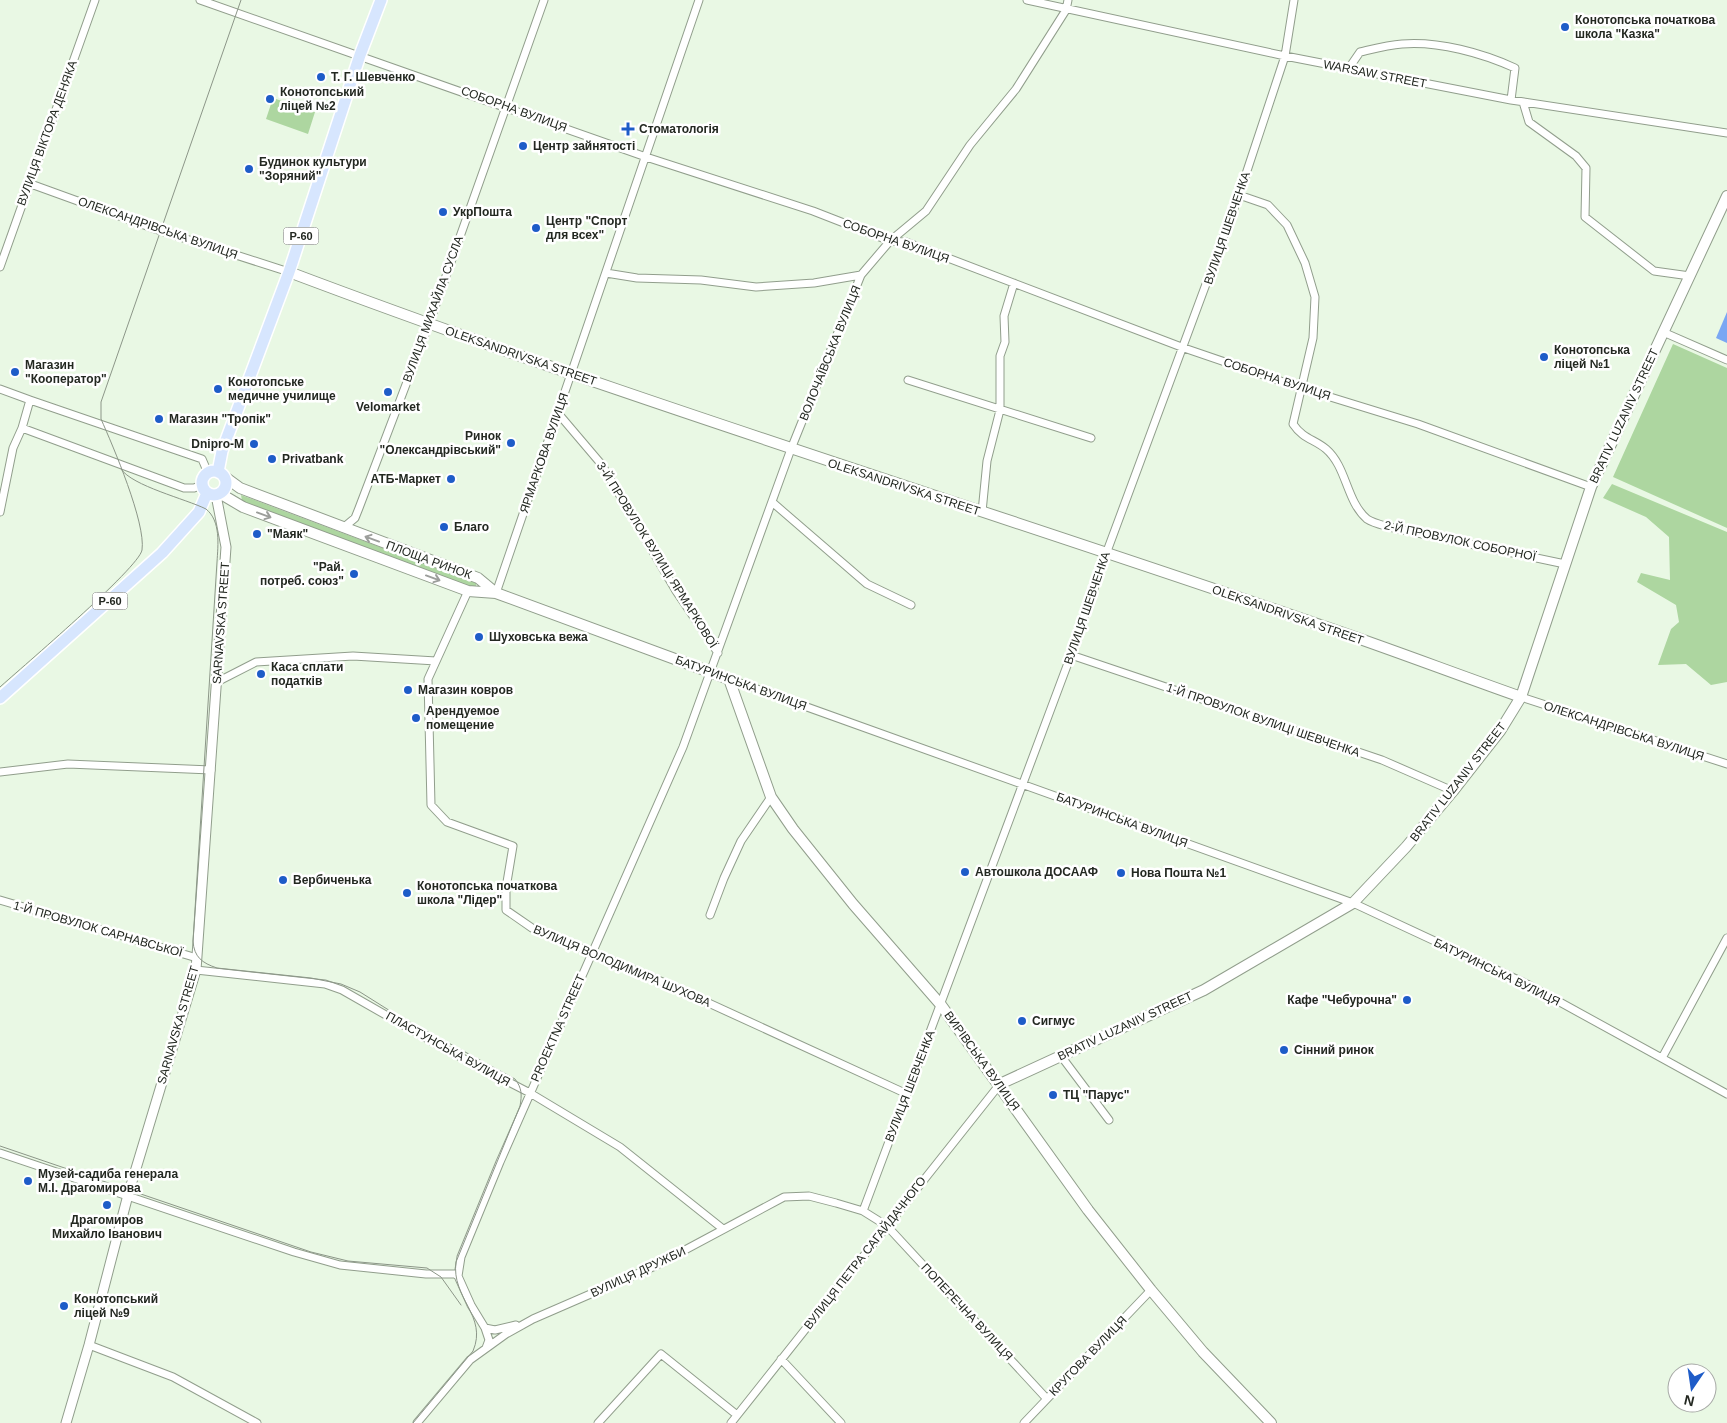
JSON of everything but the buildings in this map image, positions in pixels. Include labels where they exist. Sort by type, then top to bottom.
[{"type":"main road","name":"Р-60","points":[[0,698],[162,553],[199,512],[211,492],[226,486],[217,474],[222,451],[289,272],[360,55],[381,0]]},
{"type":"main road","name":"BRATIV LUZANIV STREET","points":[[1000,1084],[1204,990],[1353,903],[1406,847],[1453,791],[1500,731],[1521,697],[1591,487],[1727,196]]},
{"type":"main road","name":"OLEKSANDRIVSKA STREET","points":[[289,272],[571,374],[1318,624],[1521,697]]},
{"type":"main road","name":"Р-60","points":[[211,492],[205,476],[217,474]]},
{"type":"main road","name":"ПЛОЩА РИНОК","points":[[217,474],[240,488],[478,578],[496,594]]},
{"type":"main road","name":"ПЛОЩА РИНОК","points":[[211,492],[243,507],[468,591],[496,594]]},
{"type":"main road","name":"БАТУРИНСЬКА ВУЛИЦЯ","points":[[496,594],[729,679]]},
{"type":"main road","name":"ВИРІВСЬКА ВУЛИЦЯ","points":[[729,679],[771,797],[793,829],[852,904],[941,1005],[1000,1084],[1088,1210],[1151,1290],[1203,1352],[1270,1423]]},
{"type":"street","name":"ВУЛИЦЯ ВІКТОРА ДЕНЯКА","points":[[0,267],[28,183],[95,0]]},
{"type":"street","name":"СОБОРНА ВУЛИЦЯ","points":[[200,0],[507,106],[646,157],[813,211],[890,241],[906,242],[1184,348],[1301,388],[1418,424],[1591,487]]},
{"type":"street","name":"ВУЛИЦЯ МИХАЙЛА СУСЛА","points":[[343,528],[355,518],[429,324],[544,0]]},
{"type":"street","name":"ЯРМАРКОВА ВУЛИЦЯ","points":[[496,594],[699,0]]},
{"type":"street","name":"WARSAW STREET","points":[[1027,0],[1285,56],[1511,100],[1727,132]]},
{"type":"street","name":"ВОЛОЧАЇВСЬКА ВУЛИЦЯ","points":[[710,672],[791,449],[861,275],[890,241],[926,211],[970,145],[1016,89],[1066,10],[1068,0]]},
{"type":"street","name":"ВУЛИЦЯ ШЕВЧЕНКА","points":[[862,1211],[941,1005],[1021,783],[1071,655],[1106,554],[1239,196],[1285,56],[1294,0]]},
{"type":"street","points":[[1349,68],[1360,52],[1402,44],[1445,47],[1494,58],[1516,68],[1511,100]]},
{"type":"street","points":[[1523,102],[1529,122],[1576,156],[1586,168],[1585,217],[1654,271],[1690,276]]},
{"type":"street","name":"ОЛЕКСАНДРІВСЬКА ВУЛИЦЯ","points":[[28,183],[155,228],[289,272]]},
{"type":"street","name":"2-Й ПРОВУЛОК СОБОРНОЇ","points":[[1239,196],[1268,205],[1287,225],[1305,263],[1315,297],[1313,338],[1293,424],[1300,434],[1327,449],[1339,467],[1357,506],[1368,520],[1389,527],[1565,564]]},
{"type":"street","points":[[606,273],[637,278],[701,280],[756,287],[814,283],[861,275]]},
{"type":"street","points":[[982,512],[987,461],[1000,410],[1000,356],[1005,342],[1004,316],[1014,283]]},
{"type":"street","points":[[1663,332],[1727,360]]},
{"type":"street","points":[[908,380],[1091,438]]},
{"type":"street","points":[[0,389],[202,459],[217,474]]},
{"type":"street","points":[[0,512],[12,448],[22,428],[30,400]]},
{"type":"street","name":"3-Й ПРОВУЛОК ВУЛИЦІ ЯРМАРКОВОЇ","points":[[557,412],[602,464],[676,591],[718,653]]},
{"type":"street","points":[[22,428],[184,488],[211,492]]},
{"type":"street","name":"SARNAVSKA STREET","points":[[66,1423],[89,1345],[128,1195],[196,970],[226,547],[211,492]]},
{"type":"street","points":[[772,502],[866,584],[911,605]]},
{"type":"street","name":"ВУЛИЦЯ ВОЛОДИМИРА ШУХОВА","points":[[468,591],[428,679],[431,805],[447,822],[513,846],[506,888],[506,910],[532,928],[665,983],[907,1094]]},
{"type":"street","name":"1-Й ПРОВУЛОК ВУЛИЦІ ШЕВЧЕНКА","points":[[1071,655],[1382,760],[1453,791]]},
{"type":"street","points":[[217,682],[256,662],[353,656],[436,661]]},
{"type":"street","name":"PROEKTNA STREET","points":[[458,1276],[461,1257],[530,1093],[560,1031],[592,952],[683,747],[710,672]]},
{"type":"street","name":"БАТУРИНСЬКА ВУЛИЦЯ","points":[[729,679],[1353,903],[1527,984],[1727,1094]]},
{"type":"street","name":"ОЛЕКСАНДРІВСЬКА ВУЛИЦЯ","points":[[1521,697],[1727,764]]},
{"type":"street","points":[[0,772],[68,764],[211,770]]},
{"type":"street","points":[[710,915],[741,841],[771,797]]},
{"type":"street","name":"1-Й ПРОВУЛОК САРНАВСЬКОЇ","points":[[0,900],[197,958]]},
{"type":"street","points":[[1662,1058],[1727,938]]},
{"type":"street","name":"ПЛАСТУНСЬКА ВУЛИЦЯ","points":[[196,970],[334,987],[447,1050],[530,1093],[620,1147],[723,1229]]},
{"type":"street","points":[[1061,1056],[1108,1120]]},
{"type":"street","name":"ВУЛИЦЯ ПЕТРА САГАЙДАЧНОГО","points":[[731,1423],[1000,1084]]},
{"type":"street","points":[[0,1153],[294,1252],[340,1265],[426,1274],[448,1273],[458,1276],[471,1305],[485,1328],[489,1340],[486,1348]]},
{"type":"street","name":"ВУЛИЦЯ ДРУЖБИ","points":[[417,1423],[470,1360],[486,1348],[533,1320],[655,1266],[784,1197],[809,1196],[862,1211],[887,1226]]},
{"type":"street","name":"ПОПЕРЕЧНА ВУЛИЦЯ","points":[[887,1226],[1047,1399]]},
{"type":"street","name":"КРУГОВА ВУЛИЦЯ","points":[[1024,1423],[1151,1290]]},
{"type":"street","points":[[485,1328],[495,1330],[533,1320]]},
{"type":"street","points":[[89,1345],[173,1377],[258,1423]]},
{"type":"street","points":[[598,1423],[661,1354],[737,1415]]},
{"type":"street","points":[[781,1360],[841,1423]]},
{"type":"green space","points":[[273,98],[315,112],[308,134],[266,119]]},
{"type":"green space","points":[[1673,344],[1727,368],[1727,528],[1613,477]]},
{"type":"green space","points":[[1612,484],[1727,532],[1727,682],[1711,685],[1686,664],[1658,665],[1671,629],[1679,622],[1676,605],[1637,582],[1641,573],[1670,580],[1669,537],[1646,517],[1603,498]]},
{"type":"green space","points":[[241,495],[476,583],[476,586],[474,588],[242,501]]},
{"type":"water","points":[[1727,312],[1727,343],[1716,338]]},
{"type":"tram line","points":[[0,687],[101,596],[136,560],[142,550],[139,522],[120,465],[101,419],[101,402],[241,0]]},
{"type":"tram line","points":[[121,469],[136,481],[206,509],[214,520],[218,534],[193,941],[197,955],[207,964],[217,968],[311,978],[341,984],[360,992],[395,1014],[515,1079],[520,1089],[520,1106],[456,1262],[456,1275],[459,1286],[476,1327],[473,1351],[413,1423]]},
{"type":"tram line","points":[[0,1146],[311,1252],[348,1261],[427,1268],[441,1277],[461,1305]]},
{"type":"place","name":"Конотопська початкова школа \"Казка\"","points":[[1565,27]]},
{"type":"place","name":"Т. Г. Шевченко","points":[[321,77]]},
{"type":"place","name":"Конотопський ліцей №2","points":[[270,99]]},
{"type":"place","name":"Стоматологія","points":[[628,129]]},
{"type":"place","name":"Центр зайнятості","points":[[523,146]]},
{"type":"place","name":"Будинок культури \"Зоряний\"","points":[[249,169]]},
{"type":"place","name":"УкрПошта","points":[[443,212]]},
{"type":"place","name":"Центр \"Спорт для всех\"","points":[[536,228]]},
{"type":"place","name":"Конотопська ліцей №1","points":[[1544,357]]},
{"type":"place","name":"Магазин \"Кооператор\"","points":[[15,372]]},
{"type":"place","name":"Конотопське медичне училище","points":[[218,389]]},
{"type":"place","name":"Velomarket","points":[[388,392]]},
{"type":"place","name":"Магазин \"Тропік\"","points":[[159,419]]},
{"type":"place","name":"Ринок \"Олександрівський\"","points":[[511,443]]},
{"type":"place","name":"Dnipro-M","points":[[254,444]]},
{"type":"place","name":"Privatbank","points":[[272,459]]},
{"type":"place","name":"АТБ-Маркет","points":[[451,479]]},
{"type":"place","name":"Благо","points":[[444,527]]},
{"type":"place","name":"\"Маяк\"","points":[[257,534]]},
{"type":"place","name":"\"Рай. потреб. союз\"","points":[[354,574]]},
{"type":"place","name":"Шуховська вежа","points":[[479,637]]},
{"type":"place","name":"Каса сплати податків","points":[[261,674]]},
{"type":"place","name":"Магазин ковров","points":[[408,690]]},
{"type":"place","name":"Арендуемое помещение","points":[[416,718]]},
{"type":"place","name":"Автошкола ДОСААФ","points":[[965,872]]},
{"type":"place","name":"Нова Пошта №1","points":[[1121,873]]},
{"type":"place","name":"Вербиченька","points":[[283,880]]},
{"type":"place","name":"Конотопська початкова школа \"Лідер\"","points":[[407,893]]},
{"type":"place","name":"Кафе \"Чебурочна\"","points":[[1407,1000]]},
{"type":"place","name":"Сигмус","points":[[1022,1021]]},
{"type":"place","name":"Сінний ринок","points":[[1284,1050]]},
{"type":"place","name":"ТЦ \"Парус\"","points":[[1053,1095]]},
{"type":"place","name":"Музей-садиба генерала М.І. Драгомирова","points":[[28,1181]]},
{"type":"place","name":"Драгомиров Михайло Іванович","points":[[107,1205]]},
{"type":"place","name":"Конотопський ліцей №9","points":[[64,1306]]}]
